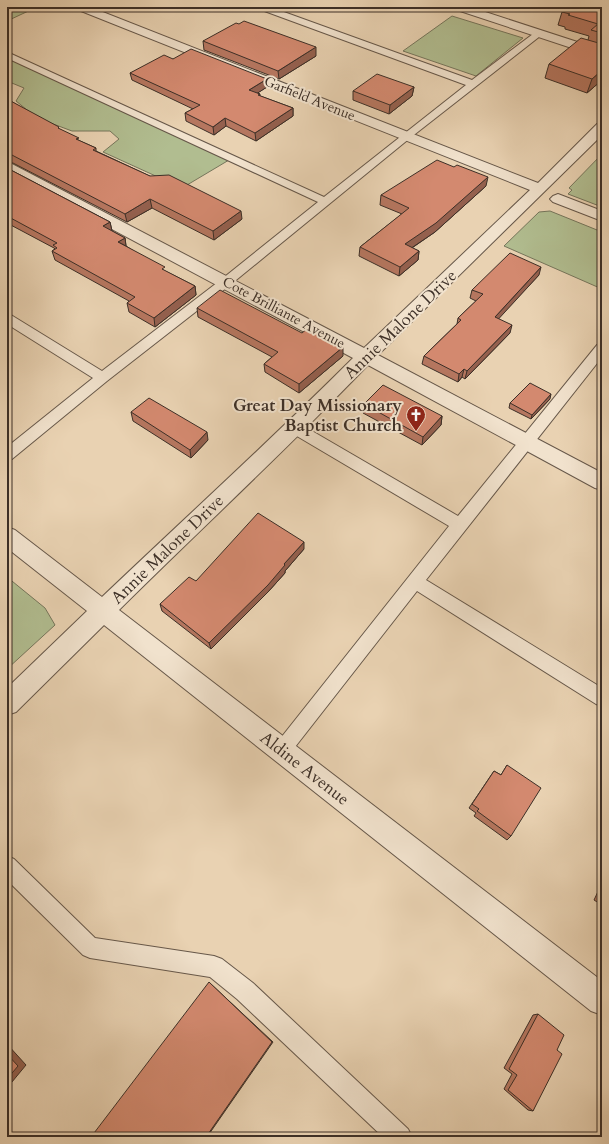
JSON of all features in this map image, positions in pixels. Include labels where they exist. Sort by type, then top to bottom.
[{"type":"street","name":"Garfield Avenue","points":[[80,7],[540,189]]},
{"type":"street","points":[[458,7],[602,54]]},
{"type":"street","name":"Annie Malone Drive","points":[[7,704],[232,486],[295,428],[366,356],[540,189],[602,127]]},
{"type":"street","name":"Cote Brilliante Avenue","points":[[7,168],[226,282],[602,482]]},
{"type":"street","points":[[558,199],[602,216]]},
{"type":"street","name":"Aldine Avenue","points":[[7,536],[602,1000]]},
{"type":"lane","points":[[262,7],[473,84]]},
{"type":"lane","points":[[7,455],[102,378],[226,282],[406,136],[540,33]]},
{"type":"lane","points":[[7,55],[325,201]]},
{"type":"lane","points":[[7,318],[102,378]]},
{"type":"lane","points":[[282,750],[526,441],[602,348]]},
{"type":"lane","points":[[295,428],[460,525]]},
{"type":"lane","points":[[415,581],[602,698]]},
{"type":"lane","points":[[7,866],[90,948],[214,967],[245,991],[400,1137]]},
{"type":"green space","points":[[7,7],[37,7],[7,21]]},
{"type":"green space","points":[[452,16],[523,38],[476,76],[403,51]]},
{"type":"green space","points":[[7,58],[229,160],[182,188],[103,152],[119,139],[110,131],[72,131],[37,118],[16,101],[24,88],[7,81]]},
{"type":"green space","points":[[602,154],[602,207],[568,194],[572,190],[569,188]]},
{"type":"green space","points":[[550,211],[602,232],[602,289],[504,246],[539,212]]},
{"type":"green space","points":[[7,577],[45,608],[55,625],[7,669]]},
{"type":"building","points":[[567,7],[602,7],[602,33],[591,30],[598,24],[562,12]]},
{"type":"building","points":[[244,21],[316,47],[278,71],[203,41],[236,23],[239,24]]},
{"type":"building","points":[[581,38],[602,44],[602,70],[592,79],[549,64]]},
{"type":"building","points":[[191,49],[267,79],[249,90],[260,94],[258,95],[293,108],[255,133],[225,118],[213,127],[185,113],[200,105],[130,73],[164,55],[173,59]]},
{"type":"building","points":[[377,74],[414,87],[390,105],[353,91]]},
{"type":"building","points":[[7,99],[59,127],[58,128],[79,138],[76,139],[96,148],[93,150],[150,176],[169,175],[241,211],[213,231],[150,199],[125,214],[10,154],[7,154]]},
{"type":"building","points":[[437,160],[454,167],[457,165],[488,177],[436,223],[405,244],[419,251],[400,267],[360,247],[409,208],[381,195]]},
{"type":"building","points":[[7,168],[110,222],[103,226],[125,238],[118,242],[165,267],[162,269],[195,286],[154,318],[127,303],[135,297],[52,251],[57,248],[53,245],[57,243],[7,216]]},
{"type":"building","points":[[510,253],[541,267],[495,317],[512,325],[467,371],[464,369],[459,374],[424,356],[461,320],[458,318],[483,294],[472,290]]},
{"type":"building","points":[[220,290],[302,333],[308,328],[343,347],[299,384],[264,364],[278,352],[197,308]]},
{"type":"building","points":[[530,383],[551,394],[532,415],[510,403]]},
{"type":"building","points":[[383,385],[442,416],[423,437],[364,404]]},
{"type":"building","points":[[149,398],[207,432],[190,450],[131,412]]},
{"type":"building","points":[[258,513],[304,542],[284,564],[285,565],[268,585],[209,643],[160,604],[189,577],[196,581]]},
{"type":"building","points":[[507,765],[541,788],[511,836],[477,811],[479,809],[472,804],[494,771],[501,775]]},
{"type":"building","points":[[602,891],[602,899],[599,897]]},
{"type":"building","points":[[209,982],[272,1042],[206,1137],[91,1137]]},
{"type":"building","points":[[538,1014],[564,1035],[557,1050],[562,1054],[533,1111],[508,1090],[517,1075],[509,1069]]},
{"type":"building","points":[[7,1054],[18,1066],[7,1079]]},
{"type":"place","name":"Great Day Missionary Baptist Church","points":[[416,432]]}]
